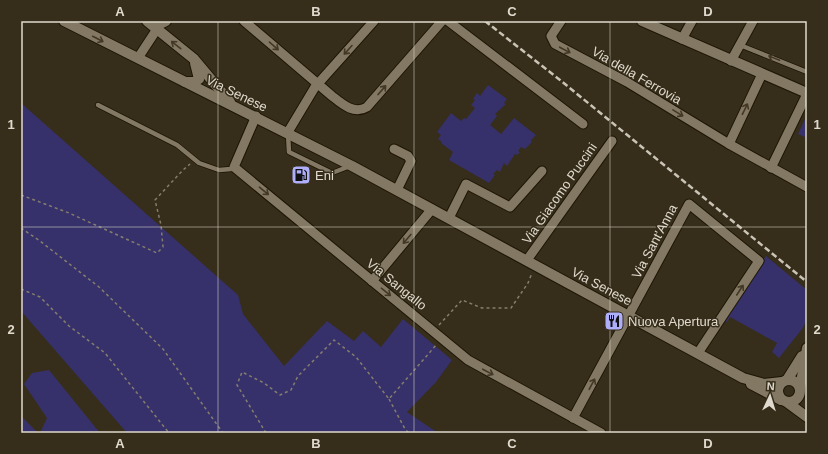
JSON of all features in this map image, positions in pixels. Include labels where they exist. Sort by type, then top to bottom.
[{"type":"main road","name":"Via Senese","points":[[64,21],[288,132],[352,166],[698,353],[785,401],[807,417]]},
{"type":"main road","points":[[147,21],[156,25],[194,59],[231,104]]},
{"type":"main road","points":[[156,25],[162,24],[166,21]]},
{"type":"main road","points":[[642,21],[807,93]]},
{"type":"main road","points":[[185,82],[194,82],[199,79],[194,59]]},
{"type":"main road","points":[[807,347],[800,390],[796,401],[785,401],[777,391],[807,347]]},
{"type":"main road","name":"Via Senese","points":[[743,378],[764,384],[785,381]]},
{"type":"main road","points":[[785,381],[796,383],[807,403]]},
{"type":"street","points":[[244,21],[318,84],[352,109],[361,110],[367,107],[442,21]]},
{"type":"street","points":[[288,132],[318,84],[374,21]]},
{"type":"street","points":[[448,21],[583,124]]},
{"type":"street","name":"Via della Ferrovia","points":[[561,21],[552,34],[551,39],[555,44],[632,85],[770,168],[807,187]]},
{"type":"street","points":[[682,39],[692,21]]},
{"type":"street","points":[[731,61],[753,21]]},
{"type":"street","points":[[138,58],[156,25]]},
{"type":"street","points":[[729,144],[762,74]]},
{"type":"street","points":[[770,168],[807,93]]},
{"type":"street","points":[[234,167],[256,116]]},
{"type":"street","name":"Via Giacomo Puccini","points":[[531,262],[612,141]]},
{"type":"street","points":[[394,149],[408,156],[411,161],[397,190]]},
{"type":"street","name":"Via Sangallo","points":[[234,167],[475,364],[601,433]]},
{"type":"street","points":[[449,218],[466,184],[510,207],[542,171]]},
{"type":"street","name":"Via Sant'Anna","points":[[573,418],[689,204],[759,261],[698,353]]},
{"type":"street","points":[[372,281],[432,209]]},
{"type":"lane","points":[[740,44],[807,72]]},
{"type":"lane","points":[[98,105],[177,144],[195,161],[218,170],[231,169],[234,167]]},
{"type":"lane","points":[[288,132],[289,152],[332,173],[352,166]]},
{"type":"path","points":[[21,194],[69,213],[157,253],[163,247],[161,225],[155,200],[183,170],[195,161]]},
{"type":"path","points":[[21,228],[40,240],[99,287],[163,348],[223,433]]},
{"type":"path","points":[[433,331],[462,300],[482,308],[511,308],[528,284],[531,262]]},
{"type":"path","points":[[21,289],[40,297],[69,326],[105,353],[169,433]]},
{"type":"path","points":[[389,399],[442,338]]},
{"type":"path","points":[[266,433],[237,385],[242,372],[264,383],[280,395],[290,390],[298,376],[334,340],[356,357],[389,399],[405,429],[409,433]]},
{"type":"shaded area","points":[[488,85],[507,99],[504,103],[506,104],[495,114],[497,116],[490,125],[501,134],[514,118],[536,135],[525,149],[521,147],[518,151],[520,152],[517,155],[515,154],[507,166],[504,163],[500,172],[497,170],[493,174],[495,175],[489,183],[449,160],[453,152],[441,143],[442,142],[438,139],[441,135],[437,132],[451,113],[461,121],[464,118],[466,119],[475,108],[471,105],[475,100],[473,99],[477,93],[480,96]]},
{"type":"shaded area","points":[[21,103],[238,295],[243,314],[284,366],[327,321],[354,341],[363,331],[381,347],[403,319],[452,360],[436,382],[407,412],[438,433],[127,433],[21,311]]},
{"type":"shaded area","points":[[807,115],[807,138],[798,134]]},
{"type":"shaded area","points":[[766,256],[807,290],[807,320],[802,329],[779,358],[772,352],[777,343],[730,317],[727,322],[722,320]]},
{"type":"shaded area","points":[[49,370],[100,433],[40,433],[47,418],[24,384],[32,373]]},
{"type":"shaded area","points":[[21,416],[38,433],[21,433]]},
{"type":"railway","points":[[485,21],[560,80],[807,282]]},
{"type":"place","name":"Eni","points":[[301,175]]},
{"type":"place","name":"Nuova Apertura","points":[[614,321]]}]
